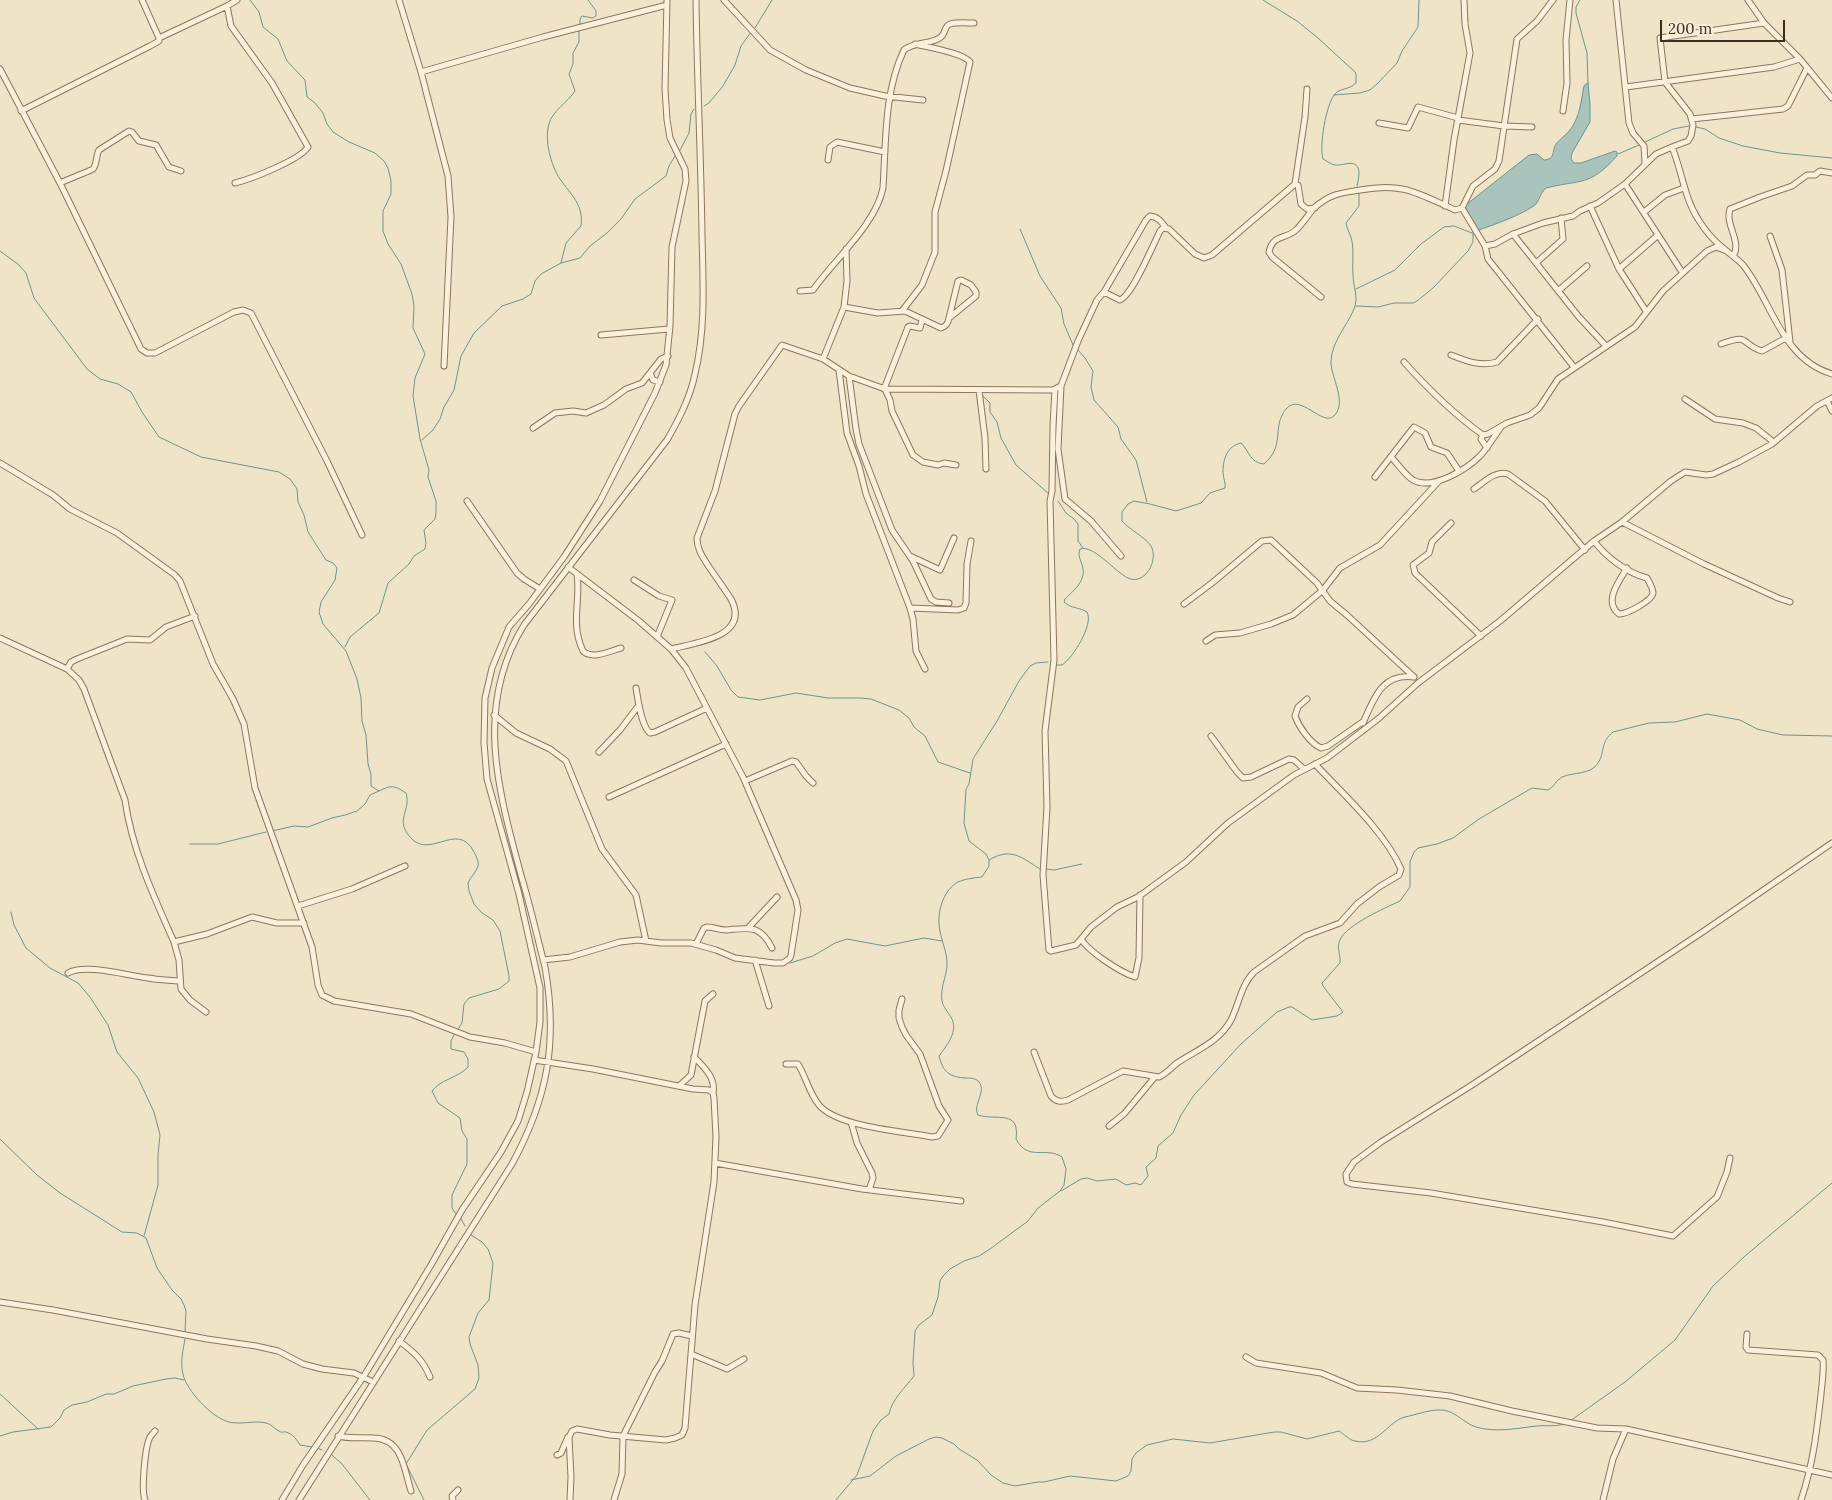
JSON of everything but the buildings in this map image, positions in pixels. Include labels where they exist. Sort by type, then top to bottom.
[{"type":"street","points":[[142,0],[159,38]]},
{"type":"street","points":[[22,111],[150,46],[159,41],[159,38],[237,0]]},
{"type":"street","points":[[399,0],[440,142],[450,192],[451,217],[444,366]]},
{"type":"street","points":[[299,1500],[522,1146],[538,1108],[548,1063],[550,1004],[543,960],[502,800],[495,758],[494,715],[504,668],[515,640],[529,618],[667,440],[684,409],[695,376],[701,340],[702,288],[696,0]]},
{"type":"street","points":[[724,0],[770,50],[806,70],[850,88],[891,97],[923,100]]},
{"type":"street","points":[[1445,206],[1470,53],[1465,24],[1464,0]]},
{"type":"street","points":[[1321,298],[1272,257],[1269,252],[1270,246],[1278,237],[1295,231],[1315,208],[1340,192],[1376,186],[1392,187],[1412,190],[1455,210],[1462,208],[1473,186],[1497,165],[1517,39],[1537,21],[1553,0]]},
{"type":"street","points":[[1563,111],[1567,83],[1566,40],[1570,0]]},
{"type":"street","points":[[1616,0],[1630,128],[1644,146],[1645,164]]},
{"type":"street","points":[[1748,0],[1764,23],[1800,59],[1832,98]]},
{"type":"street","points":[[282,1500],[303,1464],[364,1376],[432,1265],[462,1210],[485,1178],[510,1136],[523,1106],[536,1052],[541,1011],[540,988],[519,894],[489,788],[484,743],[485,698],[492,668],[505,635],[514,620],[540,589],[573,544],[600,501],[660,382],[668,356],[672,247],[686,181],[685,169],[674,148],[668,130],[665,89],[666,3],[421,72]]},
{"type":"street","points":[[227,6],[231,26],[272,83],[308,147],[303,152],[275,168],[253,178],[235,183]]},
{"type":"street","points":[[800,291],[813,290],[865,225],[879,201],[883,188],[891,97],[904,50],[914,44],[939,38],[951,24],[974,23]]},
{"type":"street","points":[[1485,246],[1495,244],[1513,234],[1561,218],[1573,216],[1603,200],[1625,184],[1656,154],[1688,141],[1691,137],[1692,119],[1665,82],[1660,38],[1764,23]]},
{"type":"street","points":[[902,311],[922,285],[935,252],[934,212],[946,171],[970,62],[968,58],[914,44]]},
{"type":"street","points":[[1626,87],[1774,67],[1800,59]]},
{"type":"street","points":[[0,68],[60,183],[144,352],[155,353],[239,311],[247,311],[254,316],[343,493],[362,535]]},
{"type":"street","points":[[1692,119],[1783,109],[1788,106],[1807,68]]},
{"type":"street","points":[[1121,556],[1091,521],[1064,499],[1058,450],[1061,386],[1074,350],[1096,300],[1104,292],[1150,216],[1160,219],[1166,228],[1176,234],[1195,254],[1204,258],[1208,257],[1295,184],[1305,117],[1307,88]]},
{"type":"street","points":[[1379,123],[1408,128],[1418,107],[1458,119],[1532,128]]},
{"type":"street","points":[[60,183],[92,170],[95,167],[98,150],[129,131],[139,141],[156,145],[168,167],[181,171]]},
{"type":"street","points":[[828,160],[830,147],[837,142],[886,152]]},
{"type":"street","points":[[1672,147],[1684,188],[1698,218],[1707,231],[1722,248],[1733,254],[1758,286],[1776,322],[1794,350],[1802,357],[1832,374]]},
{"type":"street","points":[[1733,254],[1737,246],[1729,218],[1730,209],[1792,186],[1807,175],[1814,175],[1820,171],[1832,173]]},
{"type":"street","points":[[1295,184],[1300,188],[1301,204],[1307,209],[1315,208]]},
{"type":"street","points":[[1625,184],[1682,272]]},
{"type":"street","points":[[1644,212],[1665,194],[1684,188]]},
{"type":"street","points":[[1590,206],[1619,269],[1646,311]]},
{"type":"street","points":[[1462,208],[1485,246],[1488,259],[1538,319],[1574,367]]},
{"type":"street","points":[[1536,263],[1563,239],[1561,218]]},
{"type":"street","points":[[1104,292],[1120,300],[1125,298],[1160,231],[1166,228]]},
{"type":"street","points":[[1513,234],[1579,317],[1606,346]]},
{"type":"street","points":[[1619,269],[1658,235]]},
{"type":"street","points":[[1770,236],[1782,270],[1788,340]]},
{"type":"street","points":[[1487,448],[1480,439],[1483,435],[1530,415],[1539,408],[1554,384],[1574,367],[1636,327],[1646,311],[1663,291],[1707,251],[1716,247],[1733,254]]},
{"type":"street","points":[[823,359],[844,307],[847,281],[846,248]]},
{"type":"street","points":[[1558,291],[1587,266]]},
{"type":"street","points":[[844,307],[878,313],[902,311],[941,328],[947,325],[958,281],[961,280],[968,283],[976,292],[976,296],[949,318]]},
{"type":"street","points":[[1452,355],[1475,363],[1489,364],[1497,362],[1538,319]]},
{"type":"street","points":[[922,320],[920,328],[908,327],[884,389],[890,400],[892,412],[913,455],[919,460],[933,464],[956,465]]},
{"type":"street","points":[[601,335],[670,329]]},
{"type":"street","points":[[1721,344],[1739,338],[1762,351],[1788,340]]},
{"type":"street","points":[[671,649],[721,635],[733,624],[735,618],[731,600],[700,554],[697,544],[714,491],[732,422],[739,406],[782,345],[823,359],[849,376],[884,389],[1055,389],[1061,386]]},
{"type":"street","points":[[533,428],[555,413],[573,411],[586,413],[604,405],[628,388],[642,383],[661,359],[668,356]]},
{"type":"street","points":[[1404,362],[1440,402],[1483,435]]},
{"type":"street","points":[[840,370],[847,433],[859,466],[866,494],[910,608],[914,625],[916,651],[925,669]]},
{"type":"street","points":[[650,373],[653,380],[660,382]]},
{"type":"street","points":[[849,376],[859,444],[892,530],[910,556],[932,599],[936,602],[949,603]]},
{"type":"street","points":[[1055,389],[1052,491],[1050,501],[1054,660],[1045,731],[1047,807],[1043,860],[1049,950],[1052,952],[1072,947],[1091,927],[1117,907],[1140,895],[1190,859],[1228,823],[1360,732],[1390,709],[1418,683],[1481,636],[1594,542],[1680,475],[1690,472],[1706,475],[1720,472],[1772,444],[1817,406],[1829,399],[1832,411]]},
{"type":"street","points":[[979,390],[985,438],[986,469]]},
{"type":"street","points":[[1685,400],[1715,419],[1743,423],[1756,428],[1771,440],[1772,444]]},
{"type":"street","points":[[1392,457],[1414,480],[1431,483],[1439,481],[1473,462],[1487,448],[1502,426]]},
{"type":"street","points":[[1375,477],[1413,428],[1416,427],[1425,433],[1431,447],[1447,452],[1459,471]]},
{"type":"street","points":[[0,463],[53,495],[70,509],[117,533],[175,575],[182,585],[213,664],[233,699],[244,724],[255,788],[314,952],[318,986],[321,993],[328,999],[412,1014],[470,1037],[505,1042],[536,1052]]},
{"type":"street","points":[[1474,489],[1495,475],[1503,472],[1508,474],[1545,501],[1585,550]]},
{"type":"street","points":[[1206,641],[1215,635],[1240,633],[1288,618],[1323,590],[1340,568],[1380,545],[1439,481]]},
{"type":"street","points":[[467,501],[517,573],[540,589]]},
{"type":"street","points":[[1622,522],[1704,564],[1790,602]]},
{"type":"street","points":[[1451,523],[1432,542],[1429,553],[1413,565],[1414,569],[1481,636]]},
{"type":"street","points":[[910,556],[940,570],[954,538]]},
{"type":"street","points":[[1184,604],[1262,541],[1268,539],[1279,546],[1323,590],[1330,602],[1420,681],[1418,683]]},
{"type":"street","points":[[910,608],[958,610],[964,608],[966,602],[967,564],[971,541]]},
{"type":"street","points":[[1594,542],[1602,552],[1627,568],[1639,576],[1646,578],[1653,591],[1653,595],[1629,612],[1619,614],[1613,607],[1612,598],[1616,585],[1627,568]]},
{"type":"street","points":[[543,960],[577,956],[620,942],[646,941],[696,944],[716,950],[726,956],[779,964],[790,958],[798,910],[796,900],[745,781],[686,668],[671,649],[657,637],[623,608],[568,567]]},
{"type":"street","points":[[577,574],[576,619],[583,651],[594,656],[621,648]]},
{"type":"street","points":[[634,580],[659,596],[672,600],[657,637]]},
{"type":"street","points":[[67,669],[71,662],[77,659],[127,639],[150,640],[166,627],[195,616]]},
{"type":"street","points":[[0,638],[67,669],[75,676],[84,689],[125,800],[127,818],[148,882],[174,942],[179,960],[179,980],[183,992],[206,1012]]},
{"type":"street","points":[[1360,732],[1375,696],[1389,681],[1401,676],[1414,677]]},
{"type":"street","points":[[636,688],[647,731],[652,733],[707,708]]},
{"type":"street","points":[[1307,699],[1298,707],[1295,716],[1314,743],[1321,748],[1328,746],[1364,721]]},
{"type":"street","points":[[598,752],[620,730],[639,705]]},
{"type":"street","points":[[494,715],[516,733],[550,749],[566,761],[602,849],[636,895],[646,941]]},
{"type":"street","points":[[1211,736],[1243,778],[1251,777],[1286,759],[1294,760],[1304,769]]},
{"type":"street","points":[[608,797],[726,744]]},
{"type":"street","points":[[745,781],[792,761],[796,762],[813,783]]},
{"type":"street","points":[[1034,1052],[1051,1096],[1057,1101],[1062,1102],[1124,1071],[1154,1078],[1162,1076],[1181,1061],[1203,1049],[1226,1029],[1239,1002],[1247,979],[1254,972],[1305,936],[1340,923],[1357,904],[1401,872],[1391,850],[1316,764]]},
{"type":"street","points":[[1730,1158],[1727,1172],[1717,1197],[1673,1236],[1603,1222],[1431,1193],[1352,1184],[1347,1182],[1346,1174],[1354,1162],[1381,1142],[1472,1085],[1704,931],[1832,843]]},
{"type":"street","points":[[298,906],[352,889],[405,866]]},
{"type":"street","points":[[1081,939],[1088,948],[1125,973],[1135,977],[1139,958],[1140,895]]},
{"type":"street","points":[[749,928],[777,897]]},
{"type":"street","points":[[174,942],[206,934],[252,917],[277,923],[304,923]]},
{"type":"street","points":[[696,944],[704,928],[707,926],[725,930],[749,928],[764,934],[772,948]]},
{"type":"street","points":[[755,960],[769,1006]]},
{"type":"street","points":[[68,973],[78,969],[179,980]]},
{"type":"street","points":[[679,1086],[691,1074],[706,1001],[713,994]]},
{"type":"street","points":[[786,1064],[798,1064],[814,1098],[826,1112],[852,1122],[932,1137],[938,1136],[947,1124],[947,1116],[939,1106],[920,1054],[902,1027],[899,1010],[902,999]]},
{"type":"street","points":[[557,1455],[561,1452],[572,1431],[577,1429],[666,1440],[682,1435],[687,1418],[695,1306],[710,1211],[716,1137],[712,1093],[714,1087],[708,1071],[694,1057]]},
{"type":"street","points":[[534,1060],[602,1070],[679,1086],[709,1090],[712,1093]]},
{"type":"street","points":[[1109,1126],[1124,1114],[1154,1078]]},
{"type":"street","points":[[852,1122],[857,1143],[872,1173],[873,1178],[869,1190]]},
{"type":"street","points":[[715,1163],[869,1190],[961,1201]]},
{"type":"street","points":[[0,1302],[53,1310],[207,1340],[256,1346],[278,1352],[303,1364],[364,1376],[373,1382]]},
{"type":"street","points":[[614,1500],[622,1474],[623,1436],[674,1334],[679,1333],[692,1336]]},
{"type":"street","points":[[1747,1334],[1746,1347],[1748,1350],[1818,1355],[1823,1360],[1818,1421],[1811,1469],[1802,1500]]},
{"type":"street","points":[[399,1341],[416,1353],[422,1360],[430,1377]]},
{"type":"street","points":[[691,1354],[727,1369],[744,1359]]},
{"type":"street","points":[[1246,1357],[1256,1363],[1321,1373],[1357,1388],[1450,1396],[1597,1428],[1626,1429],[1832,1475]]},
{"type":"street","points":[[1603,1500],[1613,1458],[1626,1429]]},
{"type":"street","points":[[145,1500],[142,1489],[146,1456],[149,1442],[155,1431]]},
{"type":"street","points":[[338,1436],[377,1438],[394,1445],[400,1454],[411,1491]]},
{"type":"street","points":[[569,1437],[570,1500]]},
{"type":"street","points":[[453,1500],[452,1496],[458,1490]]},
{"type":"water","points":[[1588,83],[1590,122],[1572,153],[1571,159],[1574,163],[1581,163],[1615,151],[1617,156],[1592,177],[1546,188],[1537,203],[1529,209],[1507,220],[1476,231],[1462,208],[1529,155],[1537,154],[1544,160],[1552,157],[1556,144],[1570,130],[1576,120],[1584,86]]},
{"type":"waterway","points":[[250,0],[259,12],[263,27],[278,39],[287,61],[305,80],[307,97],[323,113],[327,124],[333,132],[349,142],[375,153],[384,161],[388,168],[391,194],[383,211],[383,231],[388,244],[401,264],[412,294],[414,306],[413,328],[425,354],[415,378],[413,396],[420,439],[429,470],[428,477],[436,501],[435,519],[424,530],[425,549],[414,556],[409,564],[388,583],[379,613],[350,637],[345,647]]},
{"type":"waterway","points":[[580,26],[582,16],[593,18],[596,16],[596,11],[588,0]]},
{"type":"waterway","points":[[755,28],[772,0]]},
{"type":"waterway","points":[[1263,0],[1297,21],[1356,73],[1356,83],[1337,92],[1332,99],[1326,116],[1322,153],[1323,159],[1335,165],[1350,163],[1356,165],[1359,173],[1357,186]]},
{"type":"waterway","points":[[1334,95],[1360,93],[1370,90],[1397,63],[1402,51],[1418,27],[1419,0]]},
{"type":"waterway","points":[[1580,0],[1576,7],[1576,13],[1587,53],[1588,84]]},
{"type":"waterway","points":[[422,440],[433,430],[440,419],[444,407],[454,390],[461,356],[474,333],[502,306],[523,299],[531,294],[535,281],[541,274],[561,263],[566,243],[581,226],[579,206],[554,167],[547,137],[551,119],[575,91],[569,74],[573,64],[573,53],[579,42],[579,30]]},
{"type":"waterway","points":[[704,106],[709,103],[723,86],[735,65],[741,46],[751,32]]},
{"type":"waterway","points":[[679,152],[689,133],[691,114],[694,109]]},
{"type":"waterway","points":[[1643,143],[1673,129],[1689,126]]},
{"type":"waterway","points":[[1696,127],[1705,129],[1719,138],[1743,146],[1780,153],[1832,158]]},
{"type":"waterway","points":[[1618,154],[1639,145]]},
{"type":"waterway","points":[[561,263],[580,258],[590,246],[607,233],[621,219],[635,199],[666,176],[675,156]]},
{"type":"waterway","points":[[1057,665],[1062,665],[1072,655],[1088,624],[1087,612],[1064,602],[1078,586],[1082,578],[1083,569],[1079,557],[1080,549],[1097,554],[1128,578],[1140,578],[1145,575],[1152,564],[1153,552],[1151,546],[1122,521],[1122,512],[1128,504],[1134,501],[1176,511],[1201,503],[1210,493],[1225,488],[1224,462],[1232,447],[1241,443],[1253,459],[1259,463],[1264,464],[1271,457],[1277,443],[1279,423],[1286,409],[1298,404],[1323,417],[1329,418],[1334,416],[1338,410],[1339,396],[1331,361],[1334,347],[1355,305],[1353,245],[1346,223],[1359,206],[1359,192]]},
{"type":"waterway","points":[[1356,289],[1395,270],[1421,244],[1444,227],[1454,226],[1472,233]]},
{"type":"waterway","points":[[1020,229],[1040,276],[1061,308],[1064,324],[1073,345]]},
{"type":"waterway","points":[[1356,306],[1378,307],[1394,303],[1413,303],[1417,301],[1433,288],[1468,251],[1473,242],[1473,232]]},
{"type":"waterway","points":[[0,251],[19,265],[26,273],[34,298],[87,369],[100,379],[118,384],[131,392],[159,437],[201,457],[279,472],[290,479],[297,489],[298,502],[304,515],[308,532],[326,560],[333,563],[337,568],[335,580],[321,602],[319,612],[323,624],[346,651],[357,679],[361,698],[362,721],[366,735],[371,786],[379,791],[395,787],[406,793],[407,804],[403,823],[407,833],[415,842],[424,845],[459,839],[467,843],[474,852],[478,864],[468,883],[469,891],[474,904],[482,913],[493,920],[500,931],[509,981],[499,989],[469,998],[464,1004],[462,1023],[458,1029]]},
{"type":"waterway","points":[[1078,350],[1093,371],[1091,387],[1094,400],[1118,427],[1121,439],[1136,460],[1147,502]]},
{"type":"waterway","points":[[983,396],[990,403],[990,412],[997,422],[1001,438],[1016,465],[1049,494]]},
{"type":"waterway","points":[[1058,501],[1066,513],[1078,524],[1078,541],[1083,548]]},
{"type":"waterway","points":[[705,652],[717,666],[731,690],[738,697],[760,700],[796,693],[828,698],[861,698],[871,699],[899,710],[925,736],[938,762],[970,773]]},
{"type":"waterway","points":[[836,1500],[857,1475],[873,1431],[881,1420],[889,1414],[896,1399],[914,1376],[915,1331],[919,1325],[932,1315],[938,1297],[940,1281],[943,1276],[950,1269],[990,1249],[1028,1221],[1038,1208],[1060,1191],[1064,1185],[1066,1169],[1062,1157],[1056,1154],[1026,1150],[1016,1139],[1016,1130],[1011,1120],[978,1115],[977,1107],[981,1085],[975,1079],[948,1073],[939,1056],[951,1038],[954,1027],[942,1001],[947,961],[939,925],[939,913],[945,896],[951,887],[962,881],[982,877],[989,866],[986,854],[969,841],[964,823],[966,789],[969,784],[973,759],[1019,681],[1030,666],[1036,663],[1048,662]]},
{"type":"waterway","points":[[1061,1191],[1081,1179],[1087,1178],[1097,1181],[1116,1179],[1126,1185],[1135,1183],[1141,1185],[1148,1176],[1146,1167],[1156,1158],[1158,1146],[1173,1133],[1181,1115],[1194,1095],[1241,1044],[1277,1012],[1292,1007],[1312,1020],[1337,1016],[1343,1012],[1322,983],[1340,963],[1338,946],[1340,940],[1344,934],[1358,923],[1400,901],[1410,887],[1410,862],[1418,848],[1453,838],[1479,819],[1532,788],[1548,790],[1566,775],[1591,770],[1598,763],[1604,744],[1613,732],[1649,723],[1675,722],[1707,714],[1740,720],[1757,729],[1783,735],[1832,736]]},
{"type":"waterway","points":[[272,831],[294,826],[308,827],[357,811],[365,804],[370,795],[379,791]]},
{"type":"waterway","points":[[190,844],[218,844],[266,832]]},
{"type":"waterway","points":[[989,860],[1004,854],[1016,855],[1040,869]]},
{"type":"waterway","points":[[1046,869],[1054,870],[1082,864]]},
{"type":"waterway","points":[[11,912],[14,925],[26,948],[50,968],[78,983],[90,997],[108,1025],[117,1052],[138,1078],[154,1112],[160,1135],[158,1185],[144,1236]]},
{"type":"waterway","points":[[790,963],[813,956],[835,943],[847,939],[885,946],[924,938],[942,941]]},
{"type":"waterway","points":[[455,1033],[451,1041],[451,1049],[464,1052],[468,1059],[468,1067],[432,1091],[438,1103],[460,1118],[462,1131],[467,1139],[467,1164],[452,1195],[452,1208],[456,1214]]},
{"type":"waterway","points":[[0,1139],[37,1175],[60,1193],[122,1232],[137,1233],[146,1238],[157,1268],[184,1305],[186,1311],[185,1332]]},
{"type":"waterway","points":[[1570,1421],[1625,1382],[1675,1340],[1713,1286],[1745,1256],[1832,1183]]},
{"type":"waterway","points":[[460,1217],[465,1226]]},
{"type":"waterway","points":[[424,1500],[406,1464],[427,1430],[475,1389],[479,1378],[478,1365],[469,1337],[478,1313],[489,1300],[493,1263],[488,1249],[482,1242],[471,1235]]},
{"type":"waterway","points":[[185,1339],[182,1361],[185,1380],[194,1395],[215,1415],[229,1422],[261,1422],[268,1424],[281,1432],[291,1434],[300,1445],[312,1447]]},
{"type":"waterway","points":[[0,1436],[13,1432],[51,1427],[60,1418],[64,1410],[72,1405],[87,1402],[106,1394],[114,1394],[133,1386],[166,1379],[184,1380]]},
{"type":"waterway","points":[[0,1394],[38,1429]]},
{"type":"waterway","points":[[851,1480],[870,1476],[896,1456],[936,1437],[954,1444],[977,1460],[991,1475],[1003,1483],[1015,1486],[1070,1476],[1116,1481],[1128,1476],[1131,1471],[1132,1459],[1136,1453],[1147,1445],[1173,1439],[1210,1443],[1274,1432],[1307,1439],[1339,1431],[1353,1440],[1363,1442],[1376,1437],[1399,1419],[1439,1410],[1454,1414],[1476,1427],[1491,1430],[1564,1424]]},
{"type":"waterway","points":[[317,1448],[322,1450]]},
{"type":"waterway","points":[[332,1455],[342,1464],[370,1500]]}]
